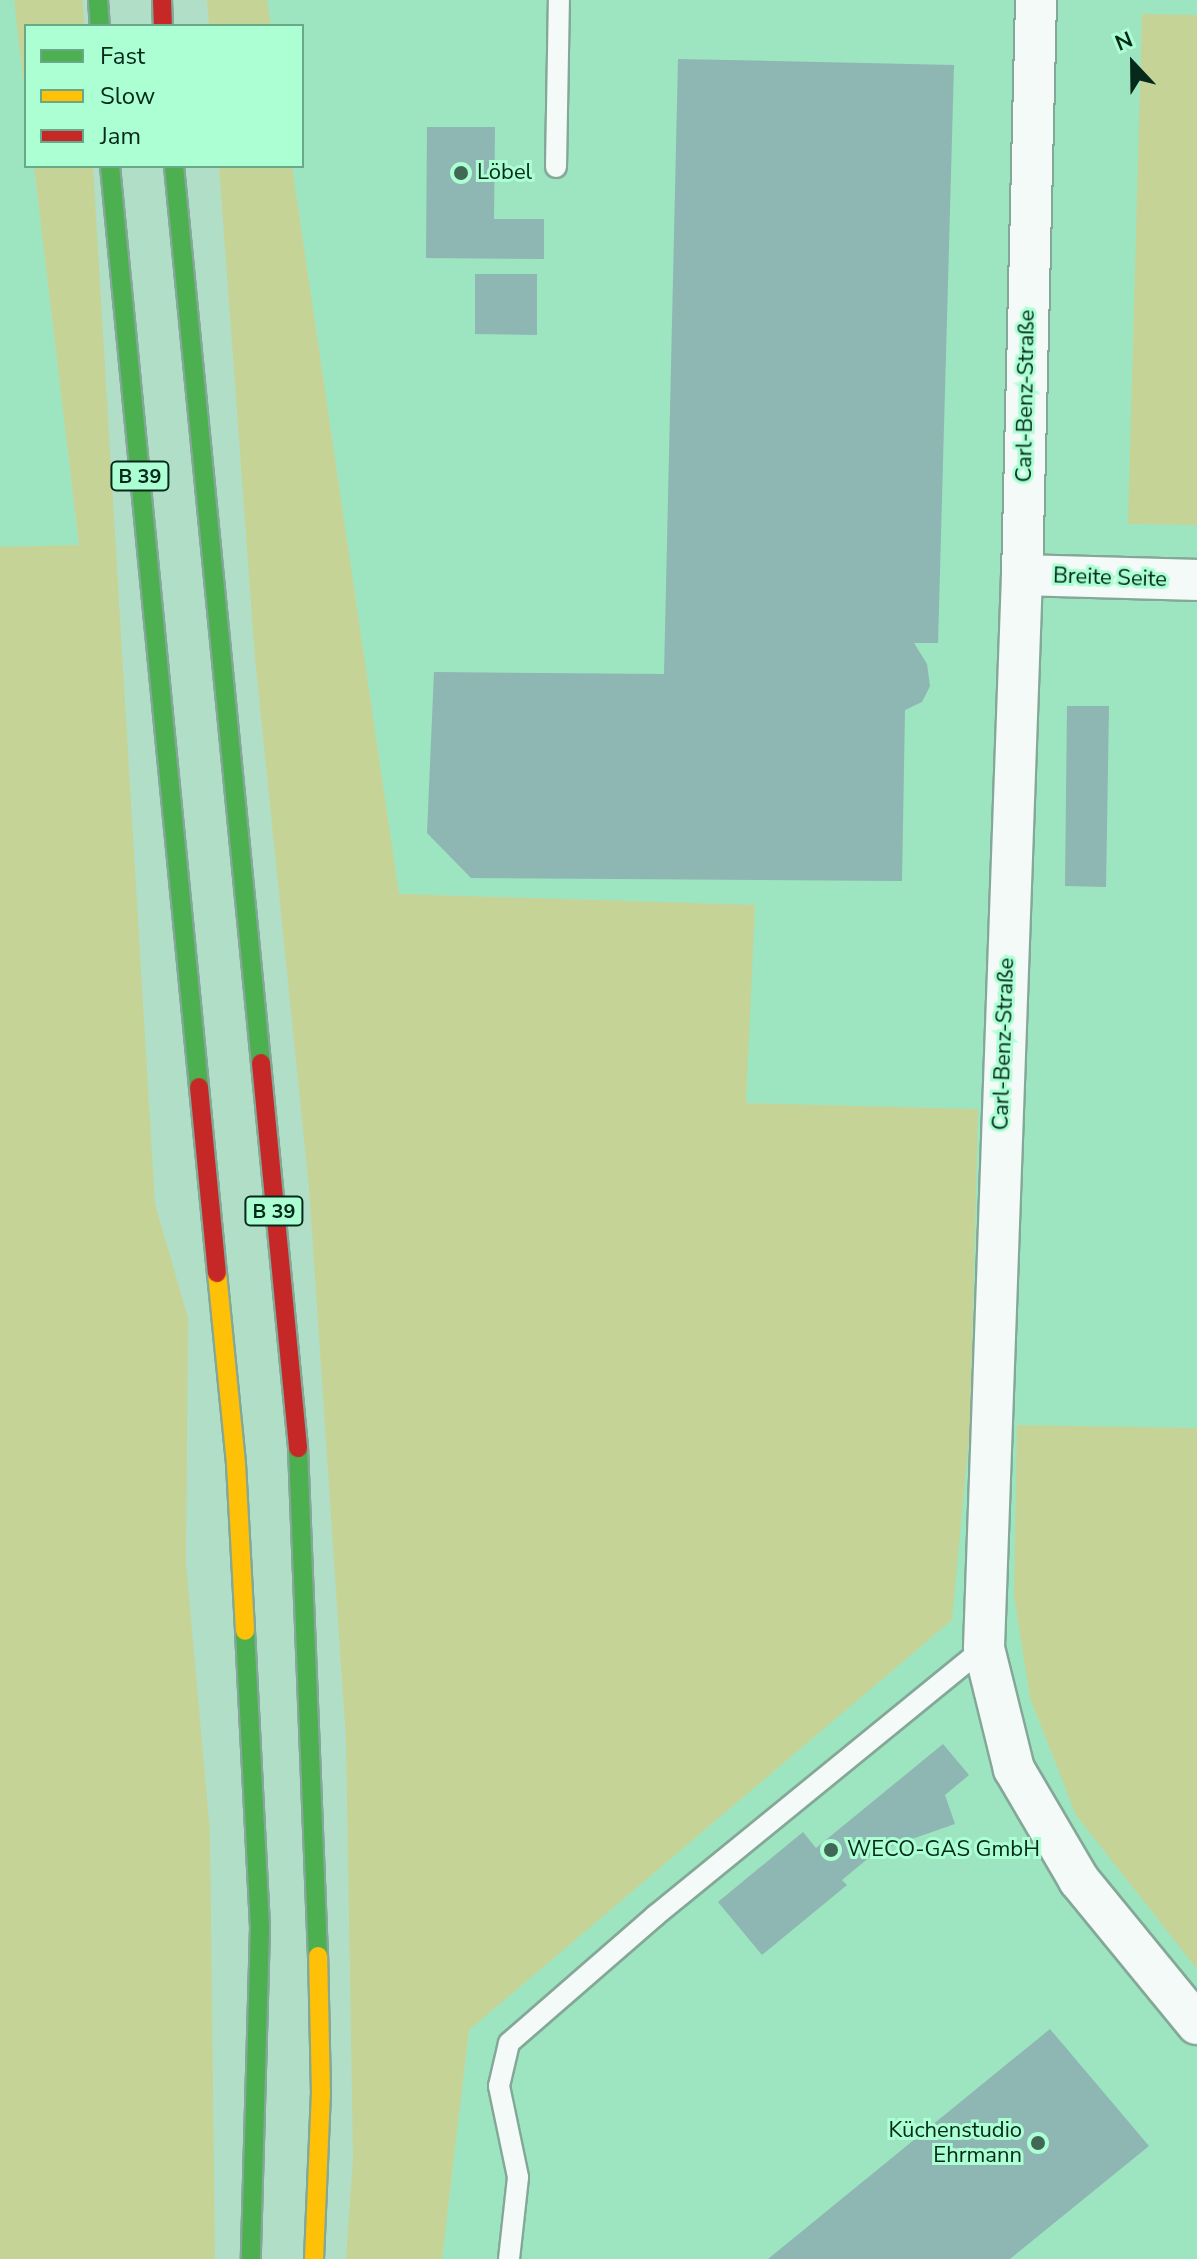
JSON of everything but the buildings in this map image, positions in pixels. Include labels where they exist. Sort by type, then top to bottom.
[{"type":"highway","points":[[98,0],[100,24]]},
{"type":"highway","points":[[162,0],[163,24]]},
{"type":"highway","name":"B 39","points":[[110,168],[236,1464],[260,1928],[251,2259]]},
{"type":"highway","name":"B 39","points":[[174,168],[298,1449],[314,1815],[321,2078],[314,2259]]},
{"type":"street","name":"Carl-Benz-Straße","points":[[1036,0],[1022,575],[984,1648],[1014,1769],[1079,1880],[1197,2024]]},
{"type":"street","name":"Breite Seite","points":[[1022,575],[1197,580]]},
{"type":"lane","points":[[556,167],[559,0]]},
{"type":"lane","points":[[509,2259],[518,2177],[499,2086],[509,2043],[655,1916],[984,1648]]},
{"type":"shaded area","points":[[0,0],[14,0],[24,85],[24,168],[34,168],[79,546],[0,547]]},
{"type":"shaded area","points":[[14,0],[83,0],[84,24],[24,24],[24,85]]},
{"type":"shaded area","points":[[207,0],[267,0],[271,24],[209,24]]},
{"type":"shaded area","points":[[267,0],[1197,0],[1197,2259],[442,2259],[469,2030],[952,1620],[978,1109],[745,1103],[754,905],[399,894],[292,168],[304,168],[304,24],[271,24]]},
{"type":"shaded area","points":[[1142,14],[1197,15],[1197,525],[1128,524]]},
{"type":"shaded area","points":[[34,168],[93,168],[155,1204],[188,1318],[186,1563],[210,1832],[215,2259],[0,2259],[0,547],[79,545]]},
{"type":"shaded area","points":[[219,168],[292,168],[399,894],[755,905],[746,1103],[978,1109],[970,1426],[952,1620],[469,2030],[442,2259],[346,2259],[353,2158],[346,1740],[309,1188],[255,658]]},
{"type":"shaded area","points":[[1017,1425],[1197,1428],[1197,1969],[1076,1815],[1030,1698],[1014,1595]]},
{"type":"traffic: fast","points":[[98,0],[100,24]]},
{"type":"traffic: fast","points":[[110,168],[199,1087]]},
{"type":"traffic: fast","points":[[174,168],[261,1063]]},
{"type":"traffic: fast","points":[[298,1448],[318,1956]]},
{"type":"traffic: fast","points":[[245,1631],[260,1928],[251,2259]]},
{"type":"traffic: slow","points":[[217,1273],[236,1464],[245,1631]]},
{"type":"traffic: slow","points":[[314,2259],[321,2094],[318,1956]]},
{"type":"traffic: jam","points":[[162,0],[163,24]]},
{"type":"traffic: jam","points":[[261,1063],[298,1448]]},
{"type":"traffic: jam","points":[[199,1087],[217,1273]]},
{"type":"place","name":"Löbel","points":[[461,173]]},
{"type":"place","name":"WECO-GAS GmbH","points":[[831,1850]]},
{"type":"place","name":"Küchenstudio Ehrmann","points":[[1038,2143]]}]
